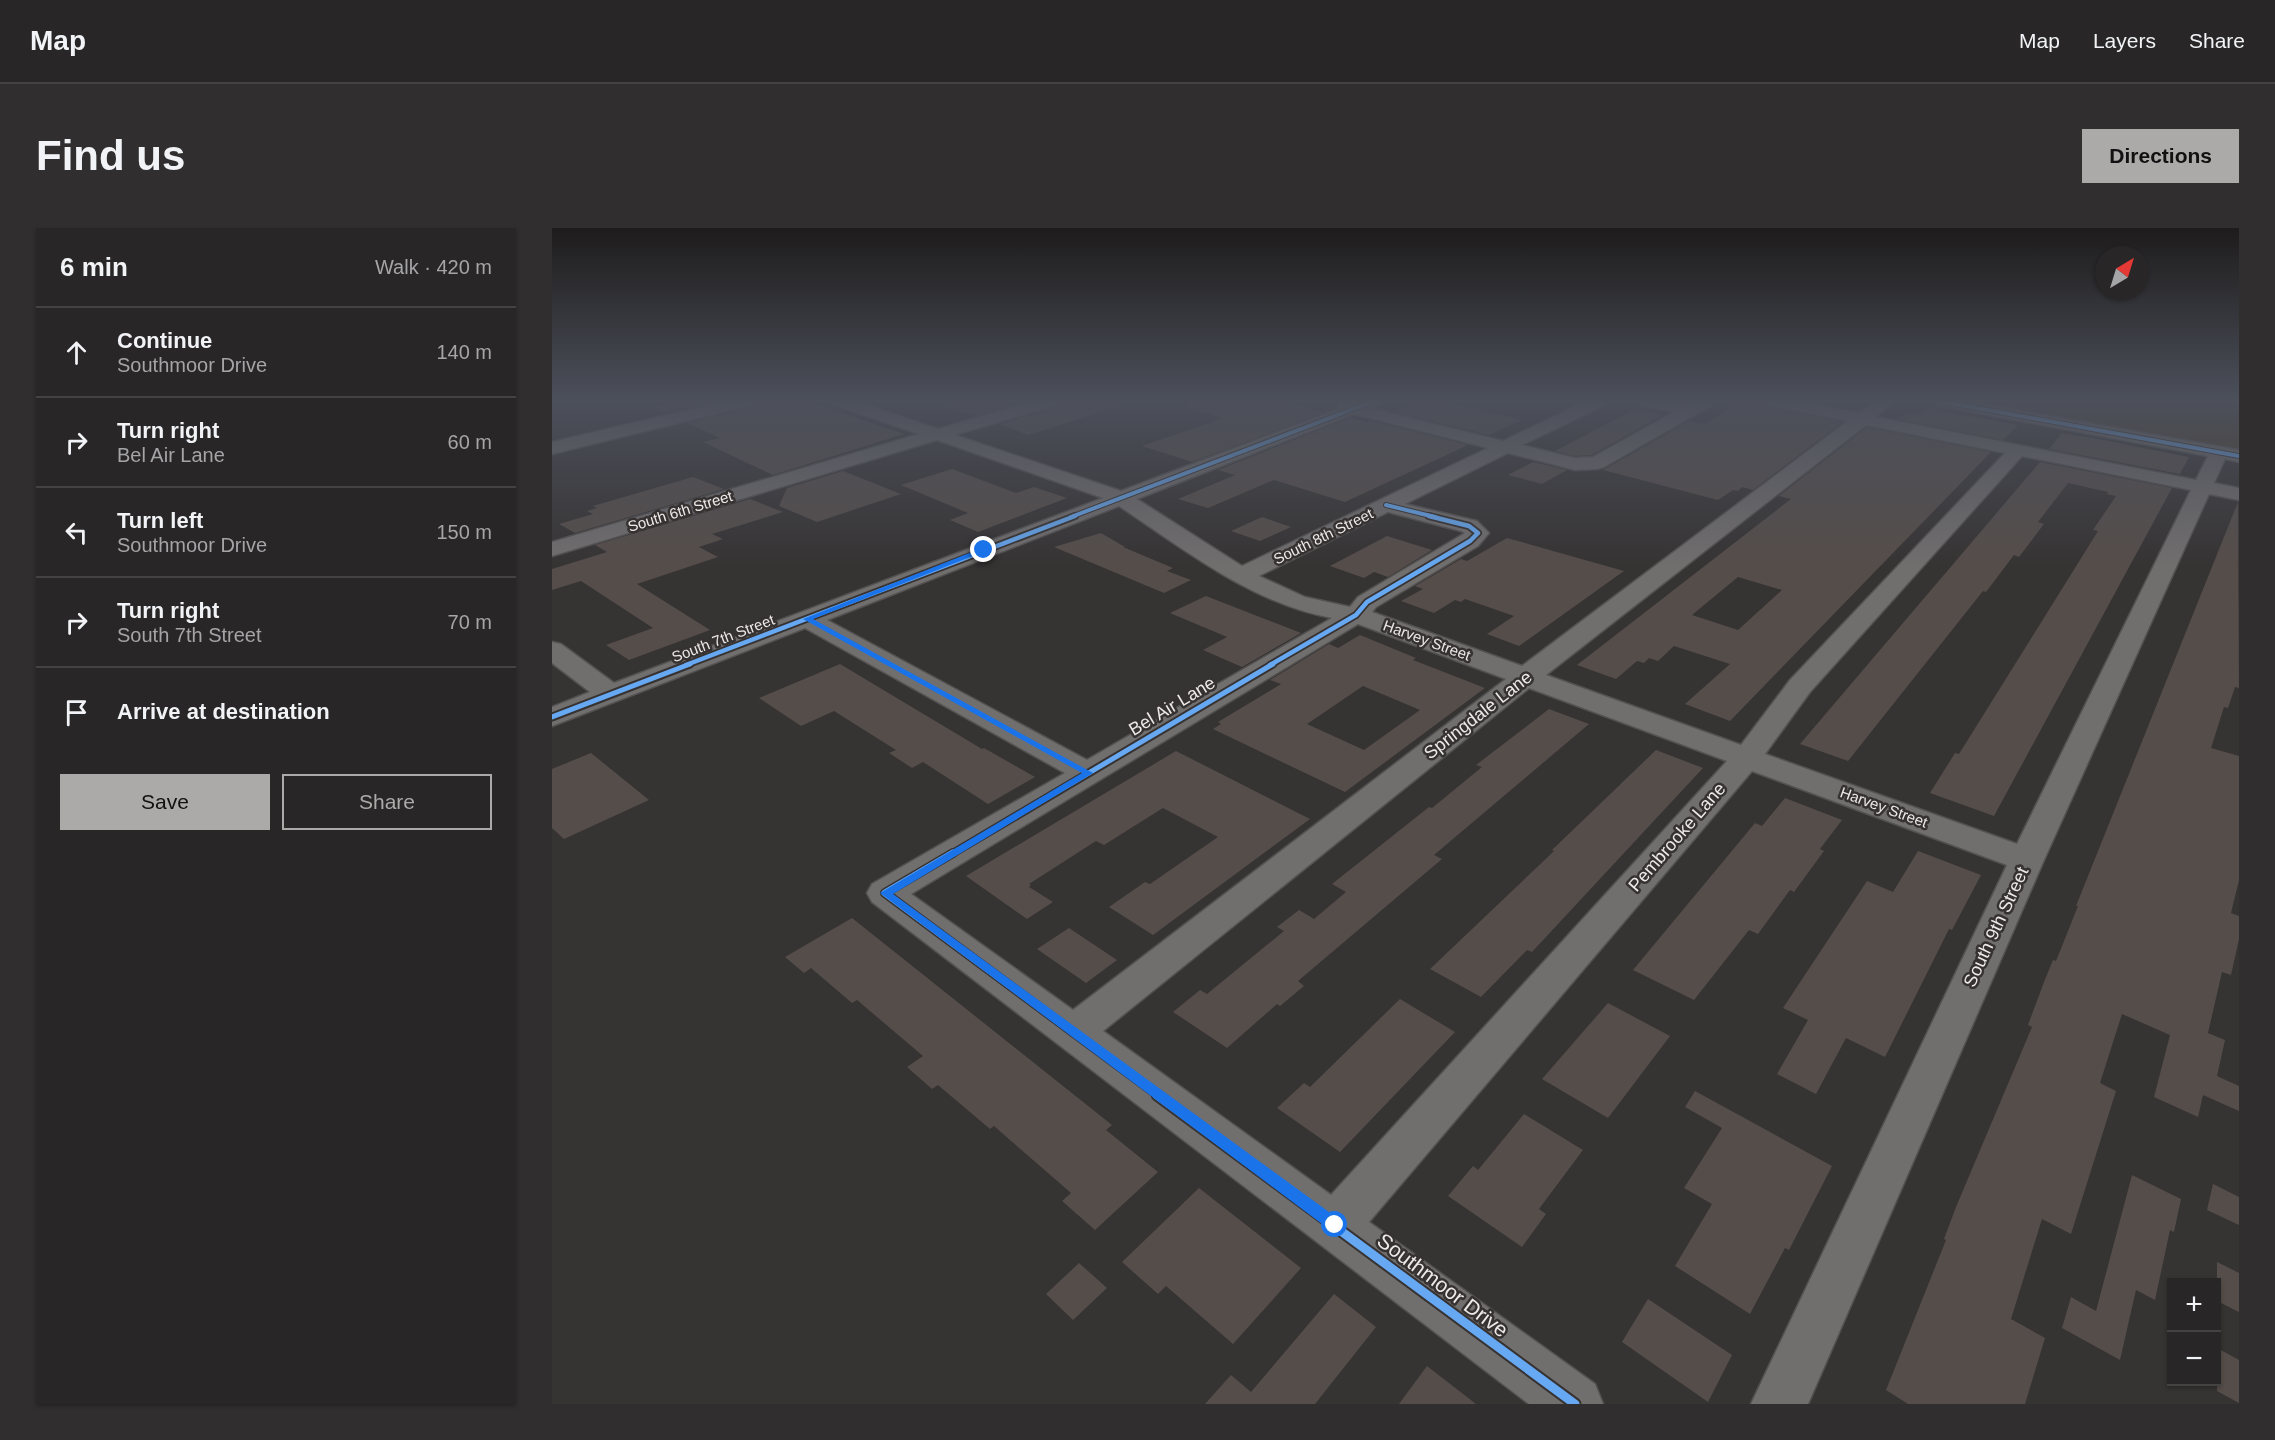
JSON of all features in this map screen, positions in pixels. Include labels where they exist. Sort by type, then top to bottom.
[{"type":"street","name":"South 6th Street","points":[[552,549],[866,456]]},
{"type":"street","name":"Harvey Street","points":[[998,456],[1119,497],[1240,576],[1298,604],[1313,609],[1356,615],[1748,756],[2027,860]]},
{"type":"street","name":"South 7th Street","points":[[552,717],[1228,456]]},
{"type":"street","name":"South 8th Street","points":[[1240,576],[1485,456]]},
{"type":"street","points":[[1543,456],[1575,464],[1597,463],[1609,456]]},
{"type":"street","name":"Springdale Lane","points":[[1073,1032],[1812,456]]},
{"type":"street","name":"Pembrooke Lane","points":[[1335,1225],[1748,756],[1800,686],[2013,456]]},
{"type":"street","points":[[2047,456],[2222,491]]},
{"type":"street","name":"South 9th Street","points":[[1779,1404],[2027,860],[2222,491],[2229,456]]},
{"type":"street","name":"Bel Air Lane","points":[[885,893],[1356,615],[1366,602],[1470,541],[1479,533],[1475,529],[1386,505]]},
{"type":"street","points":[[807,619],[1088,773]]},
{"type":"street","points":[[552,650],[610,694]]},
{"type":"street","name":"Southmoor Drive","points":[[885,893],[1575,1404]]},
{"type":"building","points":[[732,456],[834,456],[773,475]]},
{"type":"building","points":[[1173,456],[1208,456],[1192,462]]},
{"type":"building","points":[[1254,456],[1445,456],[1345,502],[1274,480],[1208,508],[1178,499],[1235,475],[1218,470]]},
{"type":"building","points":[[1628,456],[1798,456],[1753,490],[1742,487],[1718,500],[1603,470]]},
{"type":"building","points":[[1830,456],[1987,456],[1730,721],[1685,704],[1730,664],[1674,646],[1658,661],[1649,658],[1644,663],[1637,661],[1616,679],[1577,665],[1791,499],[1779,496]],"holes":[[[1738,577],[1782,590],[1738,630],[1692,615]]]},
{"type":"building","points":[[2085,456],[2189,457],[2180,474]]},
{"type":"building","points":[[1533,462],[1567,470],[1542,484],[1508,475]]},
{"type":"building","points":[[2040,462],[2172,488],[1994,816],[1930,793],[1955,753],[1959,754],[2098,531],[2093,530],[2116,496],[2107,494],[2108,492],[2068,483],[2038,522],[2044,524],[2019,557],[2014,555],[1986,592],[1983,591],[1848,761],[1800,744]]},
{"type":"building","points":[[952,469],[1016,493],[1034,487],[1067,498],[978,532],[950,520],[968,513],[901,485]]},
{"type":"building","points":[[843,471],[901,494],[817,522],[779,506],[787,488]]},
{"type":"building","points":[[693,477],[724,489],[575,533],[559,524],[593,514],[587,511],[597,508],[593,506]]},
{"type":"building","points":[[750,499],[783,512],[712,534],[723,539],[699,547],[718,557],[637,584],[710,630],[629,660],[606,645],[653,628],[581,581],[552,590],[552,569],[607,552],[595,545]]},
{"type":"building","points":[[2238,502],[2239,688],[2235,687],[2228,708],[2224,707],[2211,748],[2239,756],[2239,880],[2231,913],[2239,916],[2239,939],[2231,975],[2222,972],[2208,1033],[2225,1040],[2217,1076],[2239,1086],[2239,1111],[2203,1095],[2198,1117],[2154,1097],[2170,1035],[2122,1014],[2100,1083],[2116,1091],[2071,1234],[2042,1219],[2011,1319],[2045,1338],[2025,1404],[1908,1404],[1886,1390],[1946,1240],[1944,1239],[1956,1207],[2032,1027],[2028,1025],[2044,982],[2053,960],[2056,961]]},
{"type":"building","points":[[1262,517],[1291,527],[1260,541],[1231,531]]},
{"type":"building","points":[[1101,533],[1125,547],[1123,547],[1173,568],[1167,571],[1191,580],[1164,593],[1054,547]]},
{"type":"building","points":[[1387,536],[1432,550],[1388,577],[1374,572],[1364,578],[1330,566]]},
{"type":"building","points":[[1507,538],[1624,571],[1519,646],[1487,634],[1514,616],[1465,599],[1461,602],[1455,600],[1434,613],[1401,601],[1423,589],[1415,586],[1461,559],[1467,561]]},
{"type":"building","points":[[1206,596],[1301,633],[1242,667],[1203,650],[1227,637],[1170,613]]},
{"type":"building","points":[[1360,635],[1416,658],[1413,660],[1485,688],[1345,792],[1213,729],[1221,724],[1218,722],[1281,684],[1270,680],[1329,644],[1338,648]],"holes":[[[1363,686],[1420,710],[1364,750],[1307,724]]]},
{"type":"building","points":[[840,664],[982,749],[984,748],[1035,777],[988,804],[923,762],[912,768],[889,753],[896,750],[834,711],[801,726],[759,698]]},
{"type":"building","points":[[1549,709],[1589,724],[1434,855],[1442,859],[1298,981],[1304,986],[1280,1006],[1277,1004],[1227,1048],[1173,1012],[1200,990],[1207,994],[1284,931],[1277,927],[1299,910],[1314,919],[1346,892],[1332,884],[1429,807],[1432,808],[1482,767],[1476,765]]},
{"type":"building","points":[[1656,750],[1703,768],[1532,952],[1527,950],[1481,997],[1430,969],[1554,851],[1552,850]]},
{"type":"building","points":[[1176,751],[1310,819],[1153,935],[1109,907],[1145,882],[1150,884],[1218,837],[1163,808],[1104,845],[1096,841],[1029,884],[1031,885],[1029,887],[1053,902],[1027,919],[966,876]]},
{"type":"building","points":[[591,753],[649,800],[564,839],[552,828],[552,769]]},
{"type":"building","points":[[1785,798],[1842,820],[1820,849],[1824,851],[1794,892],[1790,890],[1758,934],[1749,930],[1694,1000],[1633,970],[1755,823],[1762,826]]},
{"type":"building","points":[[1918,851],[1981,875],[1952,930],[1949,929],[1885,1057],[1846,1038],[1816,1094],[1777,1074],[1808,1020],[1783,1008],[1867,881],[1893,892]]},
{"type":"building","points":[[852,918],[1112,1125],[1106,1130],[1158,1172],[1095,1230],[1062,1201],[1071,1193],[994,1126],[990,1129],[938,1085],[932,1089],[907,1067],[923,1056],[857,1000],[852,1003],[811,968],[804,973],[785,957]]},
{"type":"building","points":[[1069,928],[1117,960],[1086,983],[1037,949]]},
{"type":"building","points":[[1400,999],[1455,1032],[1340,1152],[1277,1108],[1304,1083],[1310,1087]]},
{"type":"building","points":[[1608,1003],[1670,1036],[1608,1118],[1542,1079]]},
{"type":"building","points":[[1695,1091],[1832,1166],[1789,1250],[1785,1248],[1750,1314],[1675,1266],[1712,1204],[1684,1188],[1722,1128],[1685,1107]]},
{"type":"building","points":[[1524,1114],[1583,1150],[1539,1209],[1546,1214],[1522,1247],[1448,1196],[1473,1166],[1478,1170]]},
{"type":"building","points":[[2132,1175],[2181,1199],[2174,1232],[2170,1230],[2155,1300],[2136,1290],[2120,1360],[2062,1328],[2071,1297],[2096,1311]]},
{"type":"building","points":[[2213,1184],[2239,1197],[2239,1225],[2207,1210]]},
{"type":"building","points":[[1199,1188],[1301,1268],[1233,1344],[1166,1286],[1158,1294],[1122,1262]]},
{"type":"building","points":[[2217,1262],[2239,1273],[2239,1312],[2221,1303],[2221,1278],[2217,1278]]},
{"type":"building","points":[[1079,1263],[1107,1288],[1073,1320],[1046,1294]]},
{"type":"building","points":[[1334,1294],[1376,1327],[1315,1404],[1205,1404],[1231,1375],[1251,1392]]},
{"type":"building","points":[[1648,1299],[1732,1355],[1708,1402],[1622,1342]]},
{"type":"building","points":[[2221,1350],[2239,1360],[2239,1403],[2217,1391],[2217,1386],[2221,1386]]},
{"type":"building","points":[[1427,1366],[1476,1404],[1399,1404]]},
{"type":"cycle path","points":[[552,717],[1231,456]]},
{"type":"cycle path","points":[[1386,505],[1469,526],[1478,533],[1470,541],[1367,602],[1356,615],[885,893],[1575,1404]]},
{"type":"route","points":[[984,550],[807,619],[1088,773],[885,893],[1335,1225]]}]
